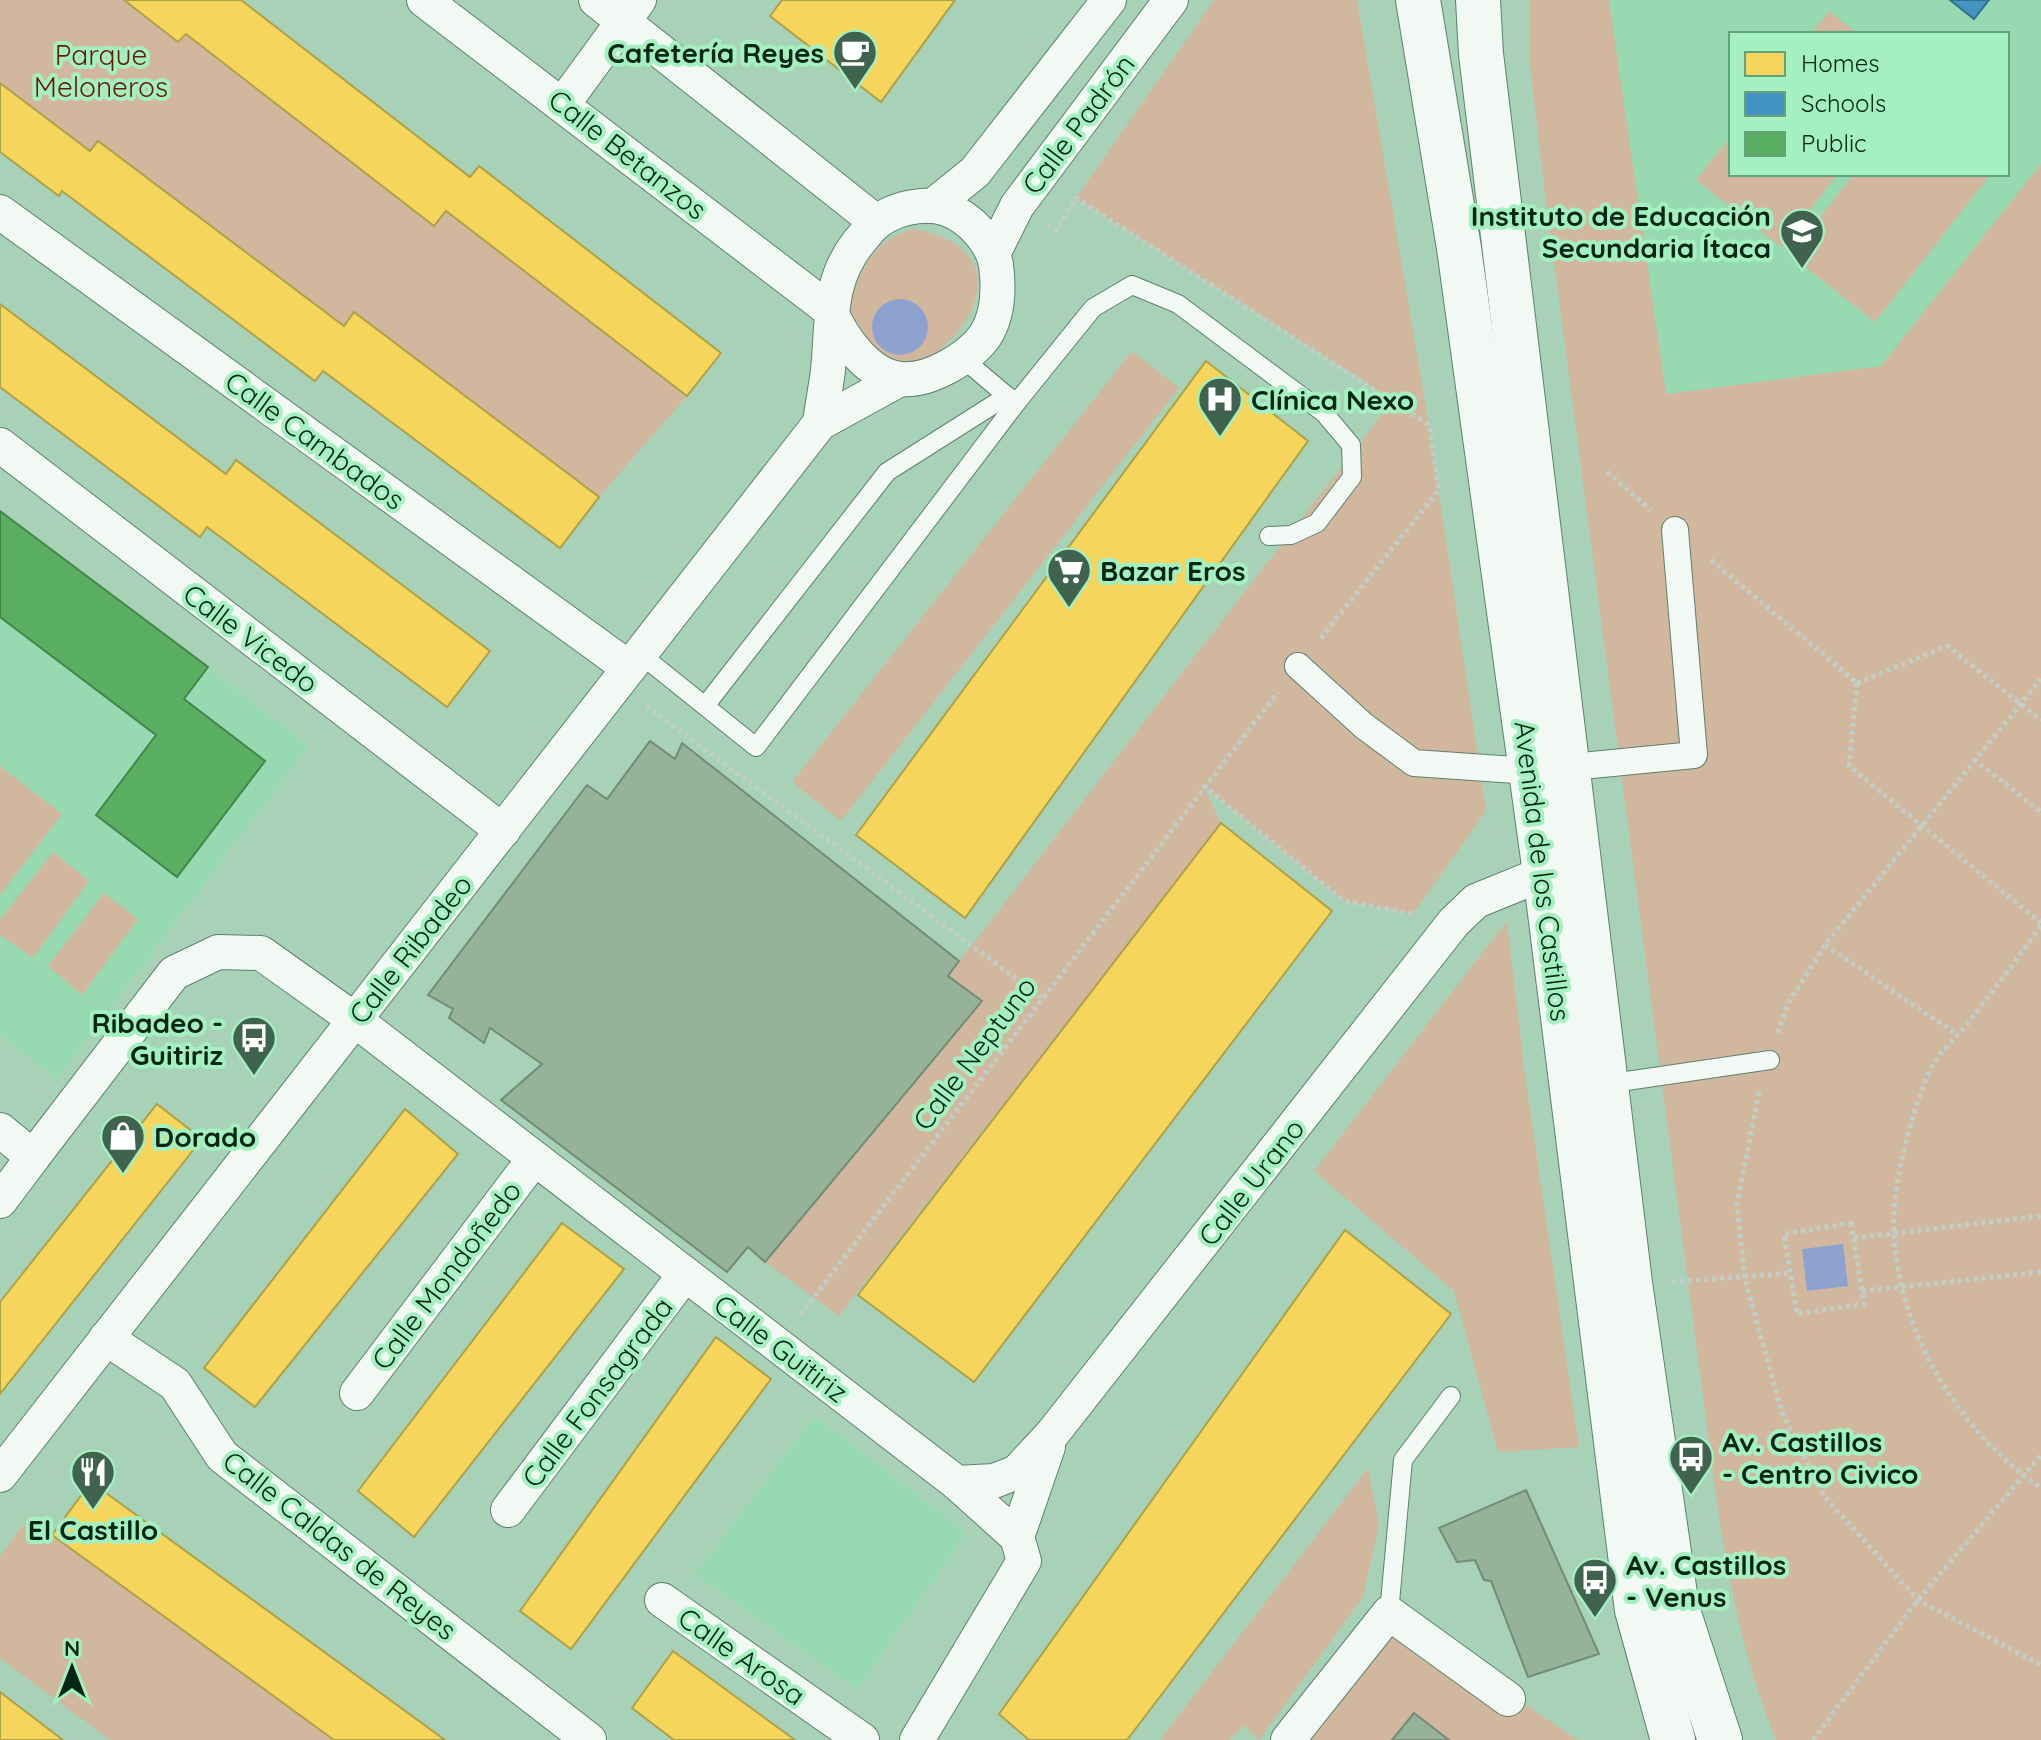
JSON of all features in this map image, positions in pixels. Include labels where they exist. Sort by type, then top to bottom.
[{"type":"street","name":"Calle Betanzos","points":[[424,0],[830,310]]},
{"type":"street","points":[[596,0],[631,10],[875,221]]},
{"type":"street","name":"Calle Padrón","points":[[934,205],[975,172],[1109,0]]},
{"type":"street","name":"Calle Padrón","points":[[994,252],[1017,206],[1171,0]]},
{"type":"street","name":"Avenida de los Castillos","points":[[1418,0],[1549,769]]},
{"type":"street","name":"Avenida de los Castillos","points":[[1478,0],[1549,769],[1637,1610],[1673,1740]]},
{"type":"street","points":[[563,104],[631,10]]},
{"type":"street","points":[[934,205],[971,223],[994,252],[997,306],[985,336],[961,357],[932,374],[900,379],[868,364],[838,330],[830,310],[837,279],[847,258],[875,221],[902,209],[934,205]]},
{"type":"street","name":"Calle Cambados","points":[[0,212],[634,661]]},
{"type":"street","name":"Calle Ribadeo","points":[[820,423],[828,369],[830,310]]},
{"type":"street","name":"Calle Ribadeo","points":[[0,1475],[820,423],[900,379]]},
{"type":"street","name":"Calle Vicedo","points":[[0,445],[503,831]]},
{"type":"street","points":[[1298,666],[1364,726],[1414,763],[1549,769],[1694,755],[1675,530]]},
{"type":"street","name":"Avenida de los Castillos","points":[[1562,871],[1604,1084],[1677,1608],[1720,1740]]},
{"type":"street","name":"Calle Urano","points":[[957,1483],[994,1481],[1017,1472],[1053,1433],[1454,922],[1476,901],[1562,871]]},
{"type":"street","name":"Calle Guitiriz","points":[[0,1201],[174,973],[218,952],[261,953],[355,1020],[957,1483],[1017,1537]]},
{"type":"street","points":[[0,1130],[33,1157]]},
{"type":"street","name":"Calle Mondoñedo","points":[[357,1393],[534,1159]]},
{"type":"street","name":"Calle Fonsagrada","points":[[508,1510],[685,1274]]},
{"type":"street","name":"Calle Caldas de Reyes","points":[[106,1338],[175,1384],[222,1456],[589,1740]]},
{"type":"street","points":[[917,1740],[1024,1561],[1017,1537],[1053,1433]]},
{"type":"street","name":"Calle Arosa","points":[[662,1600],[862,1740]]},
{"type":"street","points":[[1288,1740],[1389,1613],[1508,1699]]},
{"type":"lane","points":[[634,661],[705,706],[756,747],[1012,399],[1093,308],[1132,285],[1178,304],[1324,413],[1351,445],[1352,477],[1317,523],[1291,535],[1269,536]]},
{"type":"lane","points":[[961,357],[1012,399]]},
{"type":"lane","points":[[705,706],[887,472],[1012,399]]},
{"type":"lane","points":[[1604,1084],[1770,1060]]},
{"type":"lane","points":[[1389,1613],[1403,1460],[1451,1396]]},
{"type":"path","name":"Calle Neptuno","points":[[777,1345],[1203,785],[1439,490],[1429,425],[1076,198],[1057,230],[1037,218]]},
{"type":"path","points":[[1607,472],[1857,683]]},
{"type":"path","points":[[1857,683],[1947,646],[2041,720]]},
{"type":"path","points":[[2041,679],[1825,945],[1787,1005],[1753,1107],[1737,1204],[1745,1279],[1782,1413],[1824,1496],[1918,1600],[2041,1665]]},
{"type":"path","points":[[1857,683],[1849,766],[2041,925],[1931,1067],[1905,1145],[1894,1233],[1903,1287],[1934,1371],[1963,1416],[2023,1476],[2041,1488]]},
{"type":"path","points":[[643,704],[1041,997]]},
{"type":"path","points":[[1974,759],[2041,812]]},
{"type":"path","points":[[1203,785],[1344,901],[1454,922]]},
{"type":"path","points":[[1825,945],[1958,1035]]},
{"type":"path","points":[[1854,1238],[2041,1216]]},
{"type":"path","points":[[1851,1223],[1854,1238],[1864,1304],[1797,1314],[1784,1234],[1851,1223]]},
{"type":"path","points":[[1862,1291],[2041,1272]]},
{"type":"path","points":[[1630,1283],[1745,1279],[1791,1273]]},
{"type":"path","points":[[1813,1740],[1918,1600],[2041,1455]]},
{"type":"shaded area","name":"Instituto de Educación Secundaria Ítaca","points":[[1607,0],[2041,0],[2041,164],[1881,366],[1665,394]]},
{"type":"shaded area","points":[[0,511],[309,745],[57,1079],[0,1035]]},
{"type":"shaded area","points":[[815,1416],[966,1533],[857,1689],[695,1574]]},
{"type":"green space","name":"Parque Meloneros","points":[[0,0],[124,0],[178,42],[186,34],[434,225],[446,211],[687,396],[599,497],[354,313],[344,326],[98,141],[90,151],[0,83]]},
{"type":"green space","points":[[1214,0],[1357,0],[1429,425],[1486,811],[1413,914],[1344,901],[1204,787],[1221,823],[839,1316],[765,1262],[982,1001],[948,976],[1393,400],[1076,198]]},
{"type":"green space","points":[[1529,0],[1609,0],[1666,394],[1881,366],[2041,164],[2041,1740],[1776,1740],[1755,1682],[1733,1593],[1717,1503],[1543,178],[1529,57]]},
{"type":"green space","points":[[1829,11],[1855,32],[1813,32]]},
{"type":"green space","points":[[1729,139],[1729,176],[1836,176],[1781,247],[1696,180]]},
{"type":"green space","points":[[1852,176],[1989,176],[1875,322],[1790,255]]},
{"type":"green space","points":[[914,229],[945,238],[965,252],[976,269],[978,288],[972,309],[960,329],[920,365],[875,357],[846,320],[854,290],[867,263],[886,242]]},
{"type":"green space","points":[[1132,351],[1179,388],[841,821],[792,782]]},
{"type":"green space","points":[[0,766],[62,814],[0,895]]},
{"type":"green space","points":[[53,852],[89,881],[33,958],[0,935],[0,920]]},
{"type":"green space","points":[[104,893],[138,919],[82,995],[48,966]]},
{"type":"green space","points":[[1507,921],[1525,1075],[1579,1447],[1498,1452],[1454,1291],[1314,1171]]},
{"type":"green space","points":[[1368,1468],[1379,1525],[1363,1597],[1259,1740],[1244,1725],[1230,1740],[1160,1740]]},
{"type":"green space","points":[[30,1516],[333,1740],[110,1740],[0,1658],[0,1556]]},
{"type":"green space","points":[[1389,1613],[1578,1740],[1289,1740]]},
{"type":"water","points":[[900,299],[920,307],[928,327],[920,347],[900,355],[880,347],[872,327],[880,307]]},
{"type":"water","points":[[1843,1244],[1848,1286],[1807,1291],[1802,1249]]},
{"type":"building: Homes","points":[[124,0],[241,0],[470,177],[479,166],[721,353],[687,396],[446,211],[434,226],[186,34],[178,42]]},
{"type":"building: Homes","points":[[782,0],[955,0],[881,102],[770,16]]},
{"type":"building: Homes","points":[[0,83],[90,151],[98,141],[344,326],[354,312],[599,497],[560,548],[323,371],[315,381],[62,191],[59,196],[0,152]]},
{"type":"building: Homes","points":[[0,304],[226,474],[236,460],[490,651],[447,707],[207,527],[200,537],[0,387]]},
{"type":"building: Homes","points":[[1206,361],[1308,441],[965,918],[856,835]]},
{"type":"building: Homes","points":[[1221,823],[1332,911],[974,1382],[858,1295]]},
{"type":"building: Homes","points":[[157,1104],[202,1139],[0,1394],[0,1302]]},
{"type":"building: Homes","points":[[405,1109],[458,1154],[255,1407],[204,1368]]},
{"type":"building: Homes","points":[[562,1223],[624,1269],[414,1537],[358,1491]]},
{"type":"building: Homes","points":[[1345,1230],[1451,1314],[1127,1740],[1029,1740],[999,1714]]},
{"type":"building: Homes","points":[[716,1337],[771,1379],[571,1649],[520,1611]]},
{"type":"building: Homes","points":[[91,1482],[445,1740],[334,1740],[52,1535]]},
{"type":"building: Homes","points":[[673,1651],[795,1740],[674,1740],[632,1708]]},
{"type":"building: Homes","points":[[0,1692],[63,1740],[0,1740]]},
{"type":"building: Schools","points":[[1950,0],[1989,0],[1974,19]]},
{"type":"building: Public","points":[[0,511],[208,667],[184,699],[265,761],[177,877],[96,815],[156,735],[0,617]]},
{"type":"building: Other","points":[[650,741],[675,759],[682,743],[959,961],[948,976],[982,1001],[765,1262],[748,1247],[727,1272],[501,1100],[542,1064],[490,1028],[484,1043],[449,1018],[453,1009],[428,995],[587,785],[607,799]]},
{"type":"building: Other","points":[[1526,1490],[1599,1654],[1528,1677],[1491,1581],[1484,1580],[1475,1560],[1457,1562],[1439,1528]]},
{"type":"building: Other","points":[[1414,1713],[1449,1740],[1392,1740]]},
{"type":"place","name":"Cafetería Reyes","points":[[855,91]]},
{"type":"place","name":"Instituto de Educación Secundaria Ítaca","points":[[1802,270]]},
{"type":"place","name":"Clínica Nexo","points":[[1220,438]]},
{"type":"place","name":"Bazar Eros","points":[[1069,609]]},
{"type":"place","name":"Ribadeo - Guitiriz","points":[[254,1077]]},
{"type":"place","name":"Dorado","points":[[123,1175]]},
{"type":"place","name":"Av. Castillos - Centro Civico","points":[[1691,1496]]},
{"type":"place","name":"El Castillo","points":[[93,1511]]},
{"type":"place","name":"Av. Castillos - Venus","points":[[1595,1619]]}]
